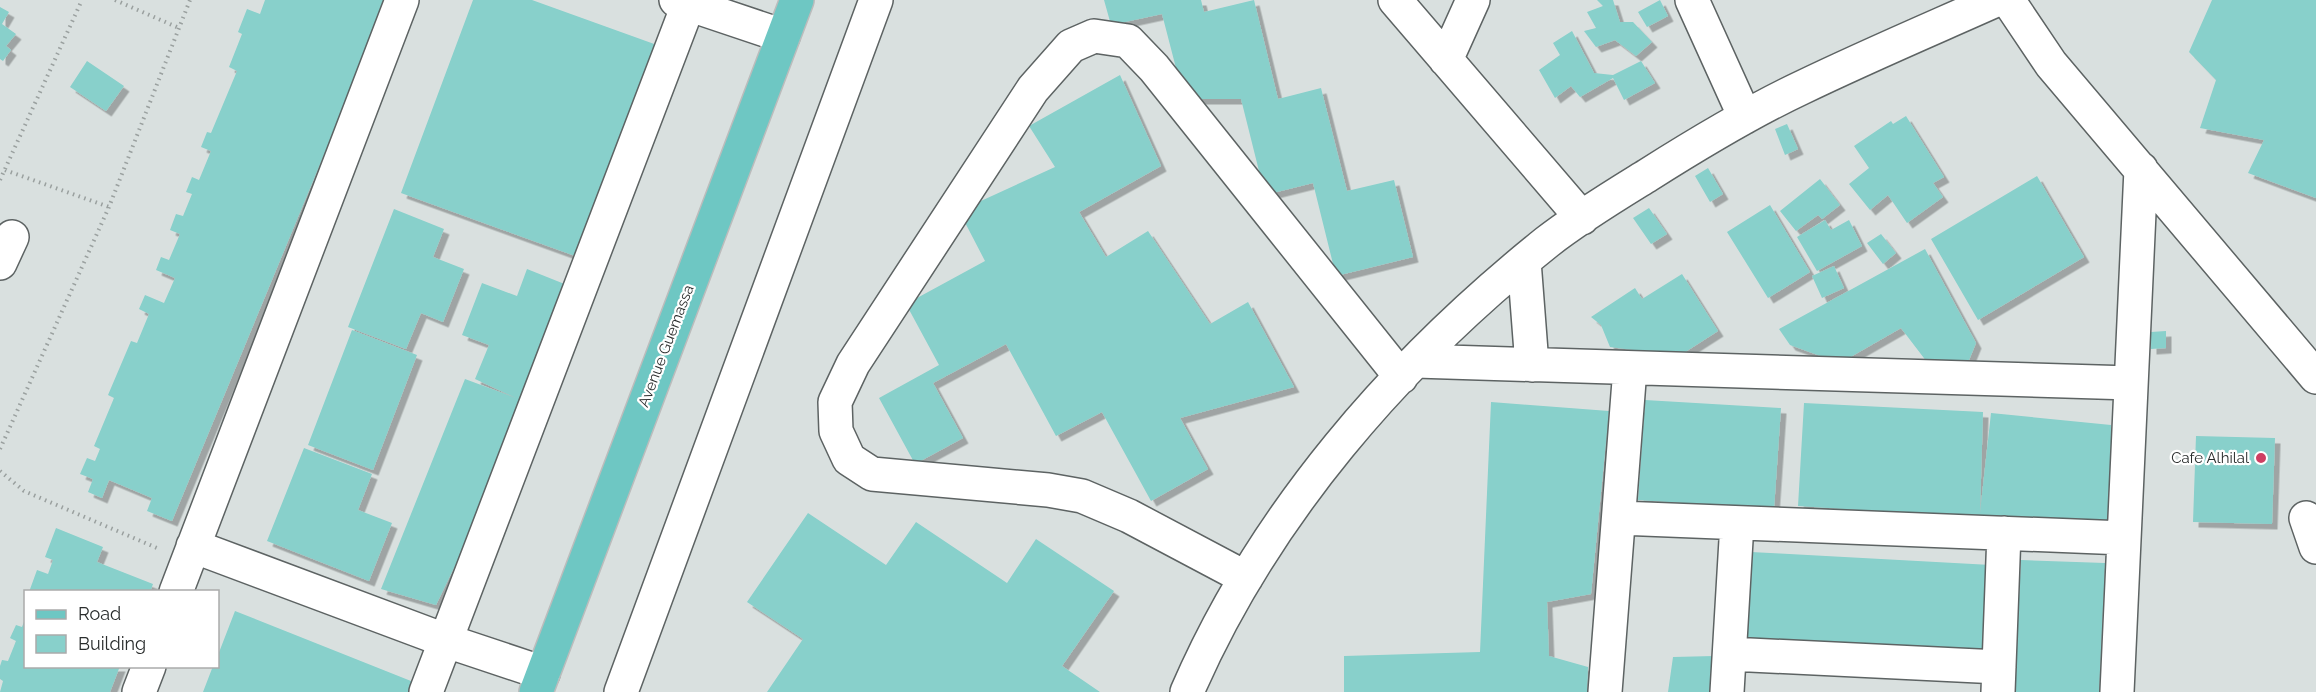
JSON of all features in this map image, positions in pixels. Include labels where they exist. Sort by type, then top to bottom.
[{"type":"main road","name":"Avenue Guemassa","points":[[540,682],[797,0]]},
{"type":"street","points":[[176,590],[402,0]]},
{"type":"street","points":[[621,692],[876,0]]},
{"type":"street","points":[[1395,0],[1582,218]]},
{"type":"street","points":[[1446,60],[1473,0]]},
{"type":"street","points":[[1692,0],[1745,117]]},
{"type":"street","points":[[1186,692],[1203,654],[1246,578],[1297,498],[1361,418],[1409,369],[1524,261],[1582,218],[1691,148],[1745,117],[1800,88],[1996,0]]},
{"type":"street","points":[[2008,0],[2051,64],[2316,376]]},
{"type":"street","points":[[426,692],[447,641],[684,2],[783,36]]},
{"type":"street","points":[[1246,578],[1130,516],[1082,496],[1048,490],[872,474],[849,459],[836,431],[835,402],[853,364],[1032,90],[1071,46],[1094,36],[1128,41],[1154,68],[1409,369]]},
{"type":"street","points":[[2117,692],[2141,169]]},
{"type":"street","points":[[1524,261],[1532,365]]},
{"type":"street","points":[[1409,369],[1532,365],[2131,383]]},
{"type":"street","points":[[1605,692],[1630,368]]},
{"type":"street","points":[[1619,518],[2124,538]]},
{"type":"street","points":[[1727,692],[1737,523]]},
{"type":"street","points":[[1730,654],[1999,679],[2004,533]]},
{"type":"street","points":[[190,554],[447,641],[540,682]]},
{"type":"street","points":[[139,692],[148,668]]},
{"type":"path","points":[[0,180],[82,0]]},
{"type":"path","points":[[115,0],[179,28]]},
{"type":"path","points":[[0,449],[109,207],[190,0]]},
{"type":"path","points":[[5,170],[109,207]]},
{"type":"path","points":[[0,471],[24,491],[190,554]]},
{"type":"building","points":[[265,0],[388,0],[172,521],[147,511],[152,498],[109,480],[102,498],[88,492],[93,479],[80,474],[87,458],[95,461],[100,449],[94,446],[114,398],[108,395],[131,341],[137,343],[149,314],[139,309],[145,295],[164,303],[175,278],[156,270],[161,257],[169,260],[180,234],[170,230],[176,214],[183,216],[192,194],[186,192],[192,177],[199,180],[211,151],[201,147],[207,132],[211,133],[237,71],[229,67],[242,34],[238,32],[247,9],[260,14]]},
{"type":"building","points":[[473,0],[532,0],[657,45],[578,257],[401,193]]},
{"type":"building","points":[[1104,0],[1201,0],[1204,12],[1254,0],[1278,99],[1321,88],[1347,191],[1394,180],[1413,257],[1336,276],[1313,183],[1265,195],[1241,99],[1184,99],[1162,14],[1111,25]]},
{"type":"building","points":[[1597,0],[1613,0],[1620,22],[1633,22],[1652,42],[1636,56],[1615,40],[1596,47],[1584,31],[1596,28],[1587,12],[1603,6]]},
{"type":"building","points":[[1660,0],[1668,16],[1647,27],[1638,12]]},
{"type":"building","points":[[2212,0],[2316,0],[2316,198],[2248,173],[2264,140],[2200,128],[2216,80],[2189,52]]},
{"type":"building","points":[[0,7],[9,12],[2,24],[16,34],[6,46],[11,50],[3,61],[0,59]]},
{"type":"building","points":[[1572,31],[1594,73],[1613,75],[1641,61],[1655,83],[1624,100],[1613,78],[1580,97],[1571,86],[1555,98],[1539,70],[1560,55],[1553,43]]},
{"type":"building","points":[[87,61],[124,86],[106,111],[70,87]]},
{"type":"building","points":[[1120,75],[1161,166],[1079,212],[1106,257],[1148,231],[1210,324],[1248,302],[1294,387],[1180,418],[1208,469],[1151,501],[1102,412],[1056,436],[1006,344],[933,383],[963,438],[915,464],[879,398],[939,365],[906,304],[985,261],[959,211],[1055,167],[1029,126]]},
{"type":"building","points":[[1906,116],[1944,177],[1933,183],[1943,197],[1907,223],[1888,195],[1870,210],[1849,184],[1869,168],[1854,146],[1891,121],[1893,124]]},
{"type":"building","points":[[1787,124],[1798,149],[1785,155],[1775,129]]},
{"type":"building","points":[[1708,168],[1723,194],[1710,202],[1695,176]]},
{"type":"building","points":[[2037,176],[2084,257],[1978,320],[1931,239]]},
{"type":"building","points":[[1820,179],[1840,205],[1822,219],[1818,215],[1796,231],[1780,211]]},
{"type":"building","points":[[1770,205],[1810,272],[1768,298],[1727,232]]},
{"type":"building","points":[[1649,208],[1667,234],[1651,244],[1633,218]]},
{"type":"building","points":[[394,209],[444,229],[433,257],[464,269],[443,322],[421,313],[406,349],[348,327]]},
{"type":"building","points":[[1825,220],[1831,230],[1849,220],[1862,246],[1817,271],[1797,237]]},
{"type":"building","points":[[1881,234],[1896,253],[1883,264],[1867,243]]},
{"type":"building","points":[[1925,249],[1976,343],[1967,365],[1930,366],[1901,328],[1840,363],[1790,345],[1779,329]]},
{"type":"building","points":[[1834,266],[1844,288],[1822,298],[1812,276]]},
{"type":"building","points":[[527,269],[572,287],[478,518],[436,605],[381,589],[465,379],[516,398],[475,379],[489,345],[462,335],[482,283],[517,296]]},
{"type":"building","points":[[1682,274],[1718,331],[1679,356],[1610,347],[1601,325],[1591,317],[1635,288],[1642,299]]},
{"type":"building","points":[[352,330],[417,355],[373,470],[308,445]]},
{"type":"building","points":[[2166,331],[2166,348],[2151,349],[2151,332]]},
{"type":"building","points":[[1645,400],[1781,408],[1774,509],[1638,500]]},
{"type":"building","points":[[1491,402],[1609,411],[1591,594],[1547,602],[1549,656],[1588,667],[1587,692],[1344,692],[1344,656],[1480,652]]},
{"type":"building","points":[[1804,403],[1983,412],[1980,513],[1991,413],[2111,425],[2113,521],[1980,518],[1798,506]]},
{"type":"building","points":[[2196,436],[2275,438],[2272,524],[2193,522]]},
{"type":"building","points":[[304,448],[372,474],[358,510],[392,523],[369,581],[267,541]]},
{"type":"building","points":[[808,513],[886,565],[916,522],[1007,583],[1036,539],[1114,591],[1062,666],[1100,692],[767,692],[803,639],[747,602]]},
{"type":"building","points":[[56,528],[103,547],[97,562],[153,584],[151,590],[30,590],[37,570],[48,574],[53,560],[45,557]]},
{"type":"building","points":[[1751,552],[1991,565],[1985,655],[1745,642]]},
{"type":"building","points":[[2021,560],[2105,563],[2099,692],[2014,692]]},
{"type":"building","points":[[235,611],[416,683],[412,692],[203,692],[212,668],[219,668],[219,652]]},
{"type":"building","points":[[24,622],[24,668],[119,668],[110,692],[0,692],[3,681],[0,679],[2,660],[8,661],[16,641],[10,638],[16,625],[22,627]]},
{"type":"building","points":[[1714,656],[1709,692],[1668,692],[1673,657]]},
{"type":"place","name":"Cafe Alhilal","points":[[2261,458]]}]
